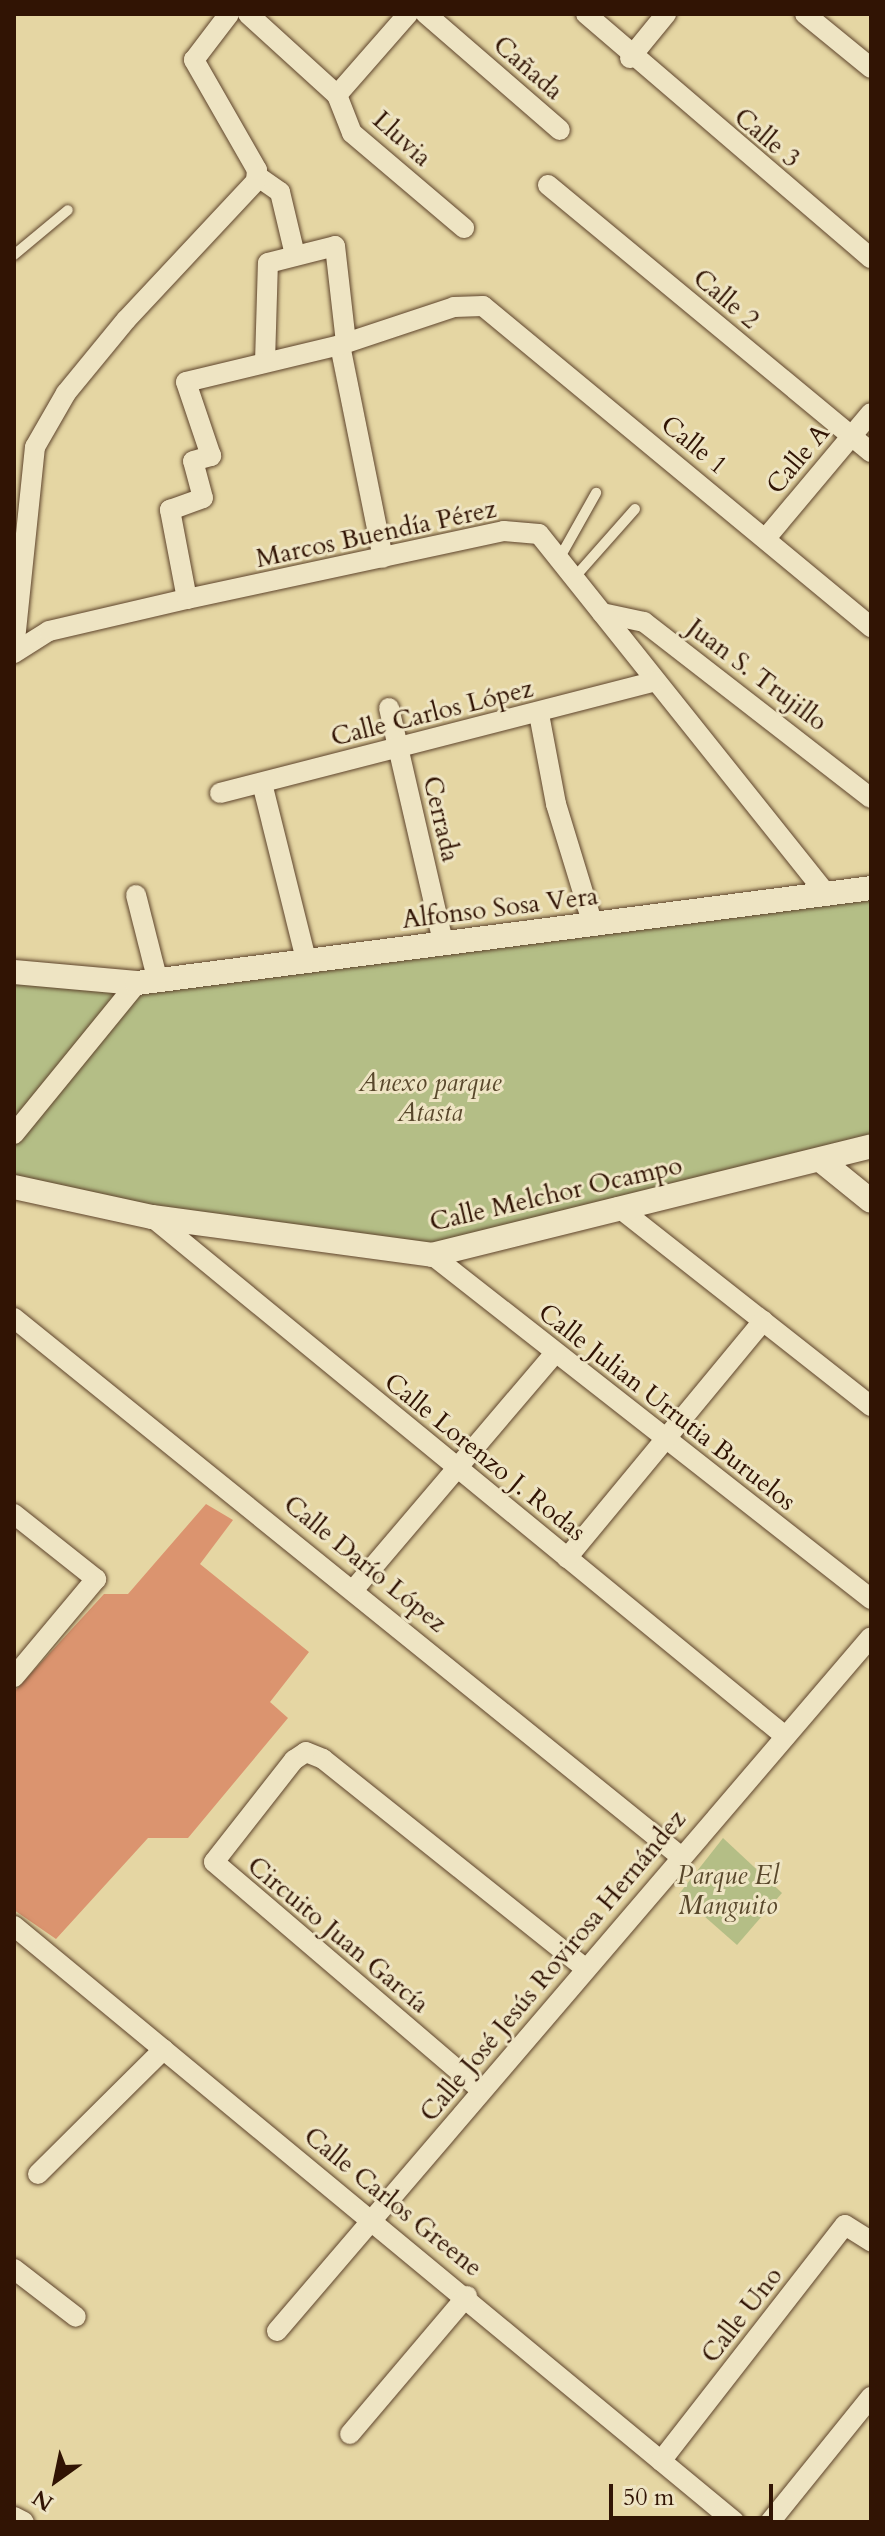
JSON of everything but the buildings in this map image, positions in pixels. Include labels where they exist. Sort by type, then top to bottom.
[{"type":"street","points":[[229,14],[194,60],[257,176],[280,192],[295,255]]},
{"type":"street","name":"Lluvia","points":[[248,14],[337,95],[352,133],[464,228]]},
{"type":"street","points":[[337,95],[408,14]]},
{"type":"street","name":"Cañada","points":[[426,14],[560,130]]},
{"type":"street","name":"Calle 3","points":[[586,14],[630,58],[871,258]]},
{"type":"street","points":[[630,58],[666,14]]},
{"type":"street","points":[[805,14],[871,68]]},
{"type":"street","points":[[15,641],[35,447],[76,381],[257,176]]},
{"type":"street","name":"Calle 2","points":[[548,185],[871,452]]},
{"type":"street","points":[[265,362],[268,263],[335,246],[343,344],[383,558]]},
{"type":"street","name":"Calle 1","points":[[343,344],[454,307],[483,306],[871,627]]},
{"type":"street","points":[[187,599],[170,510],[203,498],[193,461],[211,456],[186,382],[343,344]]},
{"type":"street","name":"Calle A","points":[[766,538],[871,413]]},
{"type":"street","name":"Marcos Buendía Pérez","points":[[15,641],[187,599],[504,531],[539,534],[827,895]]},
{"type":"street","name":"Juan S. Trujillo","points":[[602,613],[644,622],[871,798]]},
{"type":"street","name":"Calle Carlos López","points":[[220,793],[398,746],[539,714],[655,681]]},
{"type":"street","name":"Cerrada","points":[[389,708],[443,942]]},
{"type":"street","points":[[539,714],[556,804],[593,925]]},
{"type":"street","points":[[262,783],[306,959]]},
{"type":"street","name":"Alfonso Sosa Vera","points":[[14,972],[147,981],[871,888]]},
{"type":"street","points":[[14,1134],[147,981],[136,895]]},
{"type":"street","name":"Calle Melchor Ocampo","points":[[14,1187],[152,1217],[432,1255],[618,1207],[824,1163],[868,1150]]},
{"type":"street","points":[[824,1163],[871,1201]]},
{"type":"street","points":[[618,1207],[871,1406]]},
{"type":"street","name":"Calle Lorenzo J. Rodas","points":[[152,1217],[785,1736]]},
{"type":"street","name":"Calle Julian Urrutia Buruelos","points":[[432,1255],[871,1599]]},
{"type":"street","name":"Calle Darío López","points":[[14,1318],[355,1588],[680,1856]]},
{"type":"street","points":[[567,1558],[763,1321]]},
{"type":"street","points":[[355,1588],[555,1353]]},
{"type":"street","points":[[14,1514],[96,1579],[14,1677]]},
{"type":"street","name":"Calle José Jesús Rovirosa Hernández","points":[[277,2331],[680,1856],[871,1637]]},
{"type":"street","name":"Circuito Juan García","points":[[481,2090],[214,1862],[285,1771],[306,1752],[323,1759],[585,1968]]},
{"type":"street","name":"Calle Carlos Greene","points":[[14,1926],[374,2219],[735,2522]]},
{"type":"street","points":[[38,2174],[164,2049]]},
{"type":"street","name":"Calle Uno","points":[[661,2461],[845,2225],[871,2241]]},
{"type":"street","points":[[14,2269],[76,2317]]},
{"type":"street","points":[[350,2434],[467,2296]]},
{"type":"street","points":[[770,2522],[871,2397]]},
{"type":"street","points":[[14,2517],[24,2522]]},
{"type":"lane","points":[[14,255],[68,210]]},
{"type":"lane","points":[[559,559],[596,493]]},
{"type":"lane","points":[[574,578],[635,509]]},
{"type":"green space","name":"Anexo parque Atasta","points":[[871,889],[871,1146],[432,1255],[14,1187],[14,972],[137,983]]},
{"type":"green space","name":"Parque El Manguito","points":[[723,1838],[782,1893],[737,1945],[679,1894]]}]
